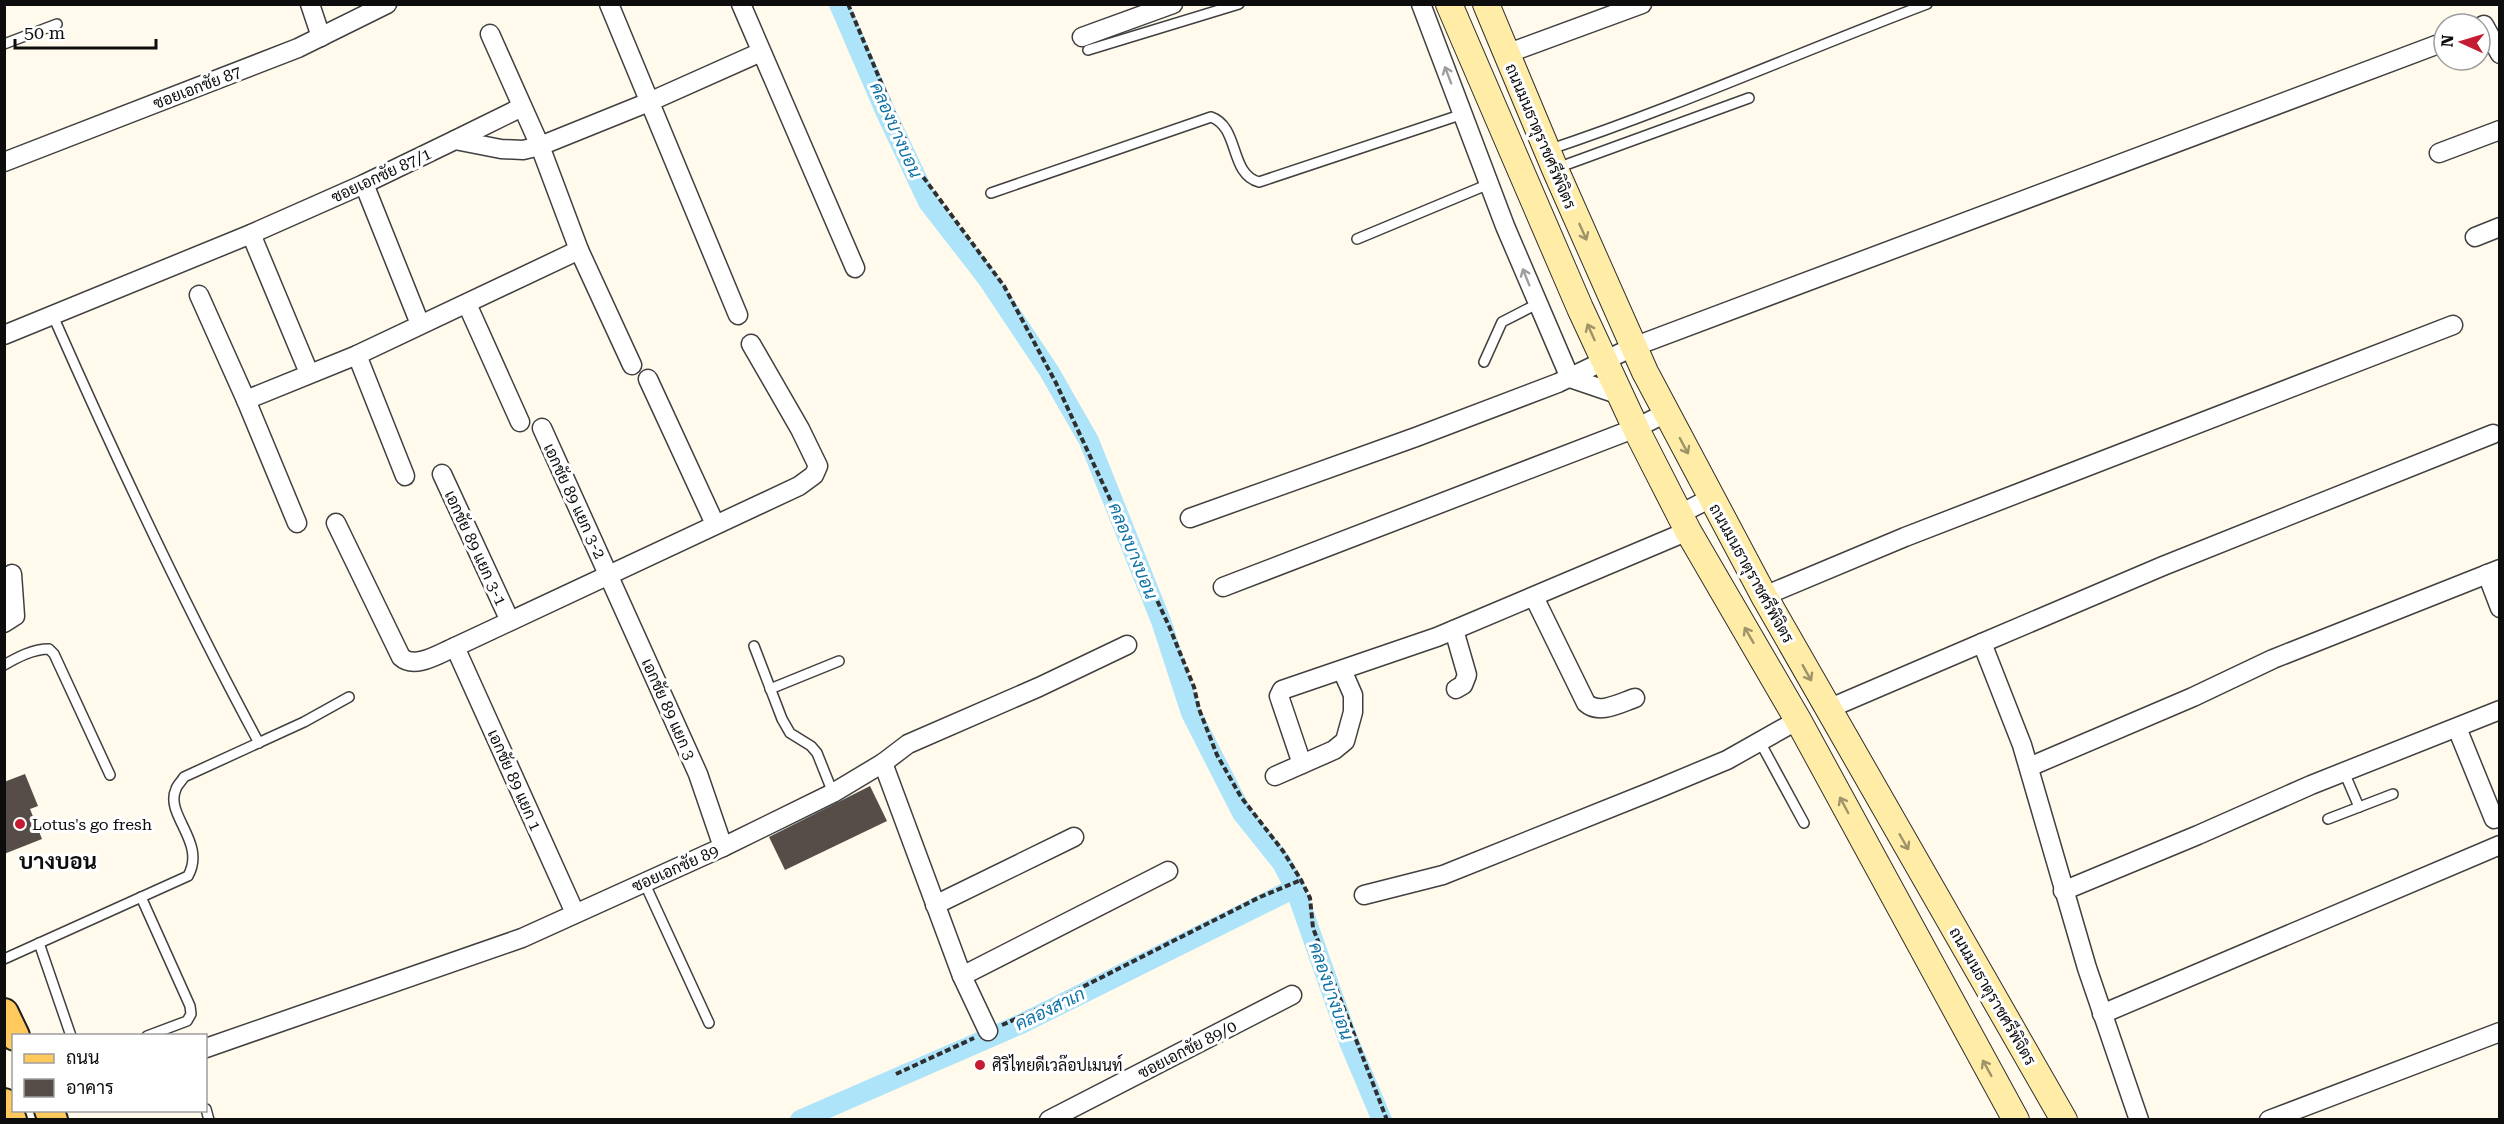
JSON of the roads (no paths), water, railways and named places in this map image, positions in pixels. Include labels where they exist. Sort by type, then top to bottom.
[{"type":"main road","points":[[4,1013],[14,1034]]},
{"type":"main road","points":[[4,1103],[12,1119]]},
{"type":"street","points":[[310,4],[321,37]]},
{"type":"street","name":"ซอยเอกชัย 87","points":[[4,162],[258,64],[321,37],[387,4]]},
{"type":"street","points":[[609,4],[738,315]]},
{"type":"street","points":[[741,4],[855,268]]},
{"type":"street","points":[[1085,43],[1173,4]]},
{"type":"street","points":[[1421,4],[1537,304],[1570,378],[1620,395]]},
{"type":"street","name":"ถนนมนธาตุราชศรีพิจิตร","points":[[1449,4],[1604,360],[1684,523],[1798,720],[2016,1119]]},
{"type":"street","name":"ถนนมนธาตุราชศรีพิจิตร","points":[[1486,4],[1633,347],[1666,413],[1764,596],[2064,1119]]},
{"type":"street","points":[[1506,54],[1642,4]]},
{"type":"street","points":[[490,34],[540,146],[579,250],[632,365]]},
{"type":"street","points":[[2492,34],[2499,54]]},
{"type":"street","points":[[1190,518],[1416,437],[1570,378],[1633,347],[2432,47]]},
{"type":"street","points":[[455,140],[501,149],[523,150],[540,146],[649,102],[761,52]]},
{"type":"street","name":"ซอยเอกชัย 87/1","points":[[4,335],[251,234],[364,184],[522,107]]},
{"type":"street","points":[[2439,153],[2499,130]]},
{"type":"street","points":[[364,184],[420,324]]},
{"type":"street","points":[[2475,237],[2499,227]]},
{"type":"street","points":[[251,234],[309,374]]},
{"type":"street","points":[[246,400],[357,355],[579,250]]},
{"type":"street","points":[[199,295],[297,523]]},
{"type":"street","points":[[466,304],[520,422]]},
{"type":"street","points":[[1764,596],[1905,537],[2453,325]]},
{"type":"street","points":[[336,523],[401,657],[406,662],[414,662],[455,647],[799,486],[814,475],[818,468],[800,429],[751,344]]},
{"type":"street","points":[[357,355],[405,476]]},
{"type":"street","points":[[648,379],[715,524]]},
{"type":"street","points":[[1223,587],[1636,428],[1666,413]]},
{"type":"street","name":"เอกชัย 89 แยก 3-2","points":[[542,428],[609,574]]},
{"type":"street","points":[[1828,709],[2163,566],[2493,434]]},
{"type":"street","name":"เอกชัย 89 แยก 3-1","points":[[442,474],[510,621]]},
{"type":"street","points":[[1302,764],[1280,693],[1454,630],[1534,597],[1684,523],[1711,498]]},
{"type":"street","points":[[2029,767],[2193,697],[2273,659],[2493,572],[2499,608]]},
{"type":"street","points":[[4,622],[15,616],[12,574]]},
{"type":"street","name":"เอกชัย 89 แยก 3","points":[[609,574],[698,774],[723,847]]},
{"type":"street","points":[[1534,597],[1586,703],[1598,709],[1635,698]]},
{"type":"street","points":[[1454,630],[1467,675],[1463,685],[1456,689]]},
{"type":"street","points":[[1982,643],[2029,767],[2063,891],[2102,1014],[2139,1119]]},
{"type":"street","name":"ซอยเอกชัย 89","points":[[207,1048],[383,985],[493,949],[723,847],[833,793],[883,763],[908,744],[1039,687],[1126,645]]},
{"type":"street","name":"เอกชัย 89 แยก 1","points":[[455,647],[575,913]]},
{"type":"street","points":[[1275,776],[1334,750],[1345,741],[1353,712],[1353,694],[1342,670]]},
{"type":"street","points":[[2063,891],[2344,772],[2499,710]]},
{"type":"street","points":[[1364,895],[1443,875],[1727,760],[1798,720]]},
{"type":"street","points":[[2457,728],[2494,819]]},
{"type":"street","points":[[883,763],[962,976],[988,1031]]},
{"type":"street","points":[[935,905],[1074,837]]},
{"type":"street","points":[[2102,1014],[2499,845]]},
{"type":"street","points":[[962,976],[1168,871]]},
{"type":"street","name":"ซอยเอกชัย 89/0","points":[[1049,1119],[1292,995]]},
{"type":"street","points":[[2269,1119],[2499,1032]]},
{"type":"lane","points":[[1085,43],[1239,4]]},
{"type":"lane","points":[[1551,159],[1628,124],[1927,4]]},
{"type":"lane","points":[[4,44],[57,24]]},
{"type":"lane","points":[[1551,159],[1749,98]]},
{"type":"lane","points":[[991,193],[1211,117],[1223,126],[1233,144],[1241,169],[1249,178],[1259,182],[1463,114]]},
{"type":"lane","points":[[1357,239],[1490,184]]},
{"type":"lane","points":[[1484,362],[1502,322],[1537,304]]},
{"type":"lane","points":[[53,316],[108,442],[225,681],[259,743]]},
{"type":"lane","points":[[754,646],[782,719],[790,733],[811,746],[817,753],[833,793]]},
{"type":"lane","points":[[4,665],[41,649],[49,649],[54,654],[110,775]]},
{"type":"lane","points":[[770,689],[839,661]]},
{"type":"lane","points":[[4,959],[188,876],[194,866],[194,853],[174,803],[175,790],[184,777],[304,722],[348,697]]},
{"type":"lane","points":[[1760,742],[1804,823]]},
{"type":"lane","points":[[2344,772],[2359,807]]},
{"type":"lane","points":[[2328,819],[2393,794]]},
{"type":"lane","points":[[644,882],[709,1023]]},
{"type":"lane","points":[[141,897],[190,1006],[187,1021],[150,1034]]},
{"type":"lane","points":[[39,943],[71,1034]]},
{"type":"waterway","name":"คลองบางบอน","points":[[839,4],[886,113],[928,202],[987,278],[1049,371],[1089,441],[1161,621],[1191,713],[1242,813],[1282,863],[1295,888],[1349,1042],[1382,1120]]},
{"type":"waterway","name":"คลองสาเก","points":[[800,1120],[1021,1024],[1295,888]]},
{"type":"place","name":"Lotus's go fresh","points":[[20,824]]},
{"type":"place","name":"ศิริไทยดีเวล๊อปเมนท์","points":[[980,1065]]},
{"type":"district","name":"บางบอน","points":[[58,861]]}]
